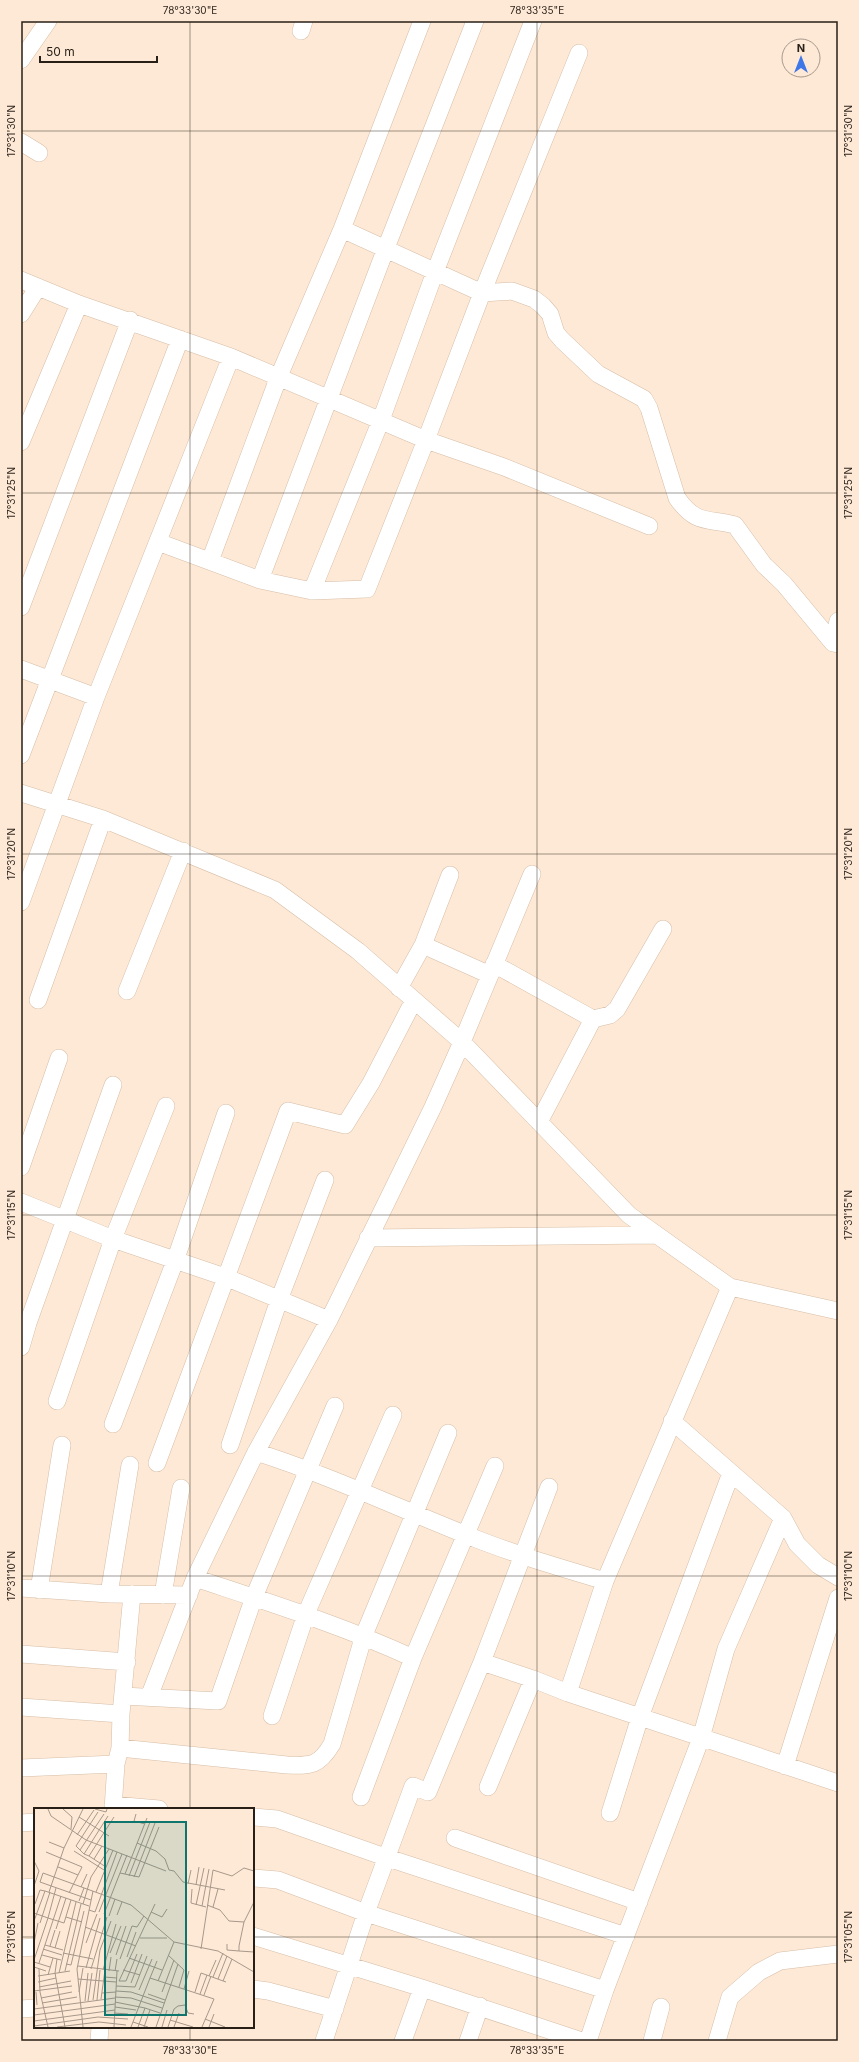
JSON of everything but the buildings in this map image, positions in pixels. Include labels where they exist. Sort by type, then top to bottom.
[{"type":"street","points":[[21,60],[48,21]]},
{"type":"street","points":[[260,580],[328,398],[475,21]]},
{"type":"street","points":[[312,591],[381,420],[435,272],[533,21]]},
{"type":"street","points":[[210,561],[279,376],[342,229],[418,22]]},
{"type":"street","points":[[158,542],[260,580],[312,591],[366,589],[426,440],[482,293],[579,53]]},
{"type":"street","points":[[21,142],[39,153]]},
{"type":"street","points":[[342,229],[482,293],[512,291],[534,299],[543,306],[550,314],[556,333],[598,374],[644,399],[649,408],[677,498],[686,510],[698,519],[735,525],[764,565],[784,584],[836,644]]},
{"type":"street","points":[[21,280],[79,304],[130,320],[231,357],[279,376],[426,440],[504,467],[649,526]]},
{"type":"street","points":[[21,314],[38,288]]},
{"type":"street","points":[[21,442],[79,304]]},
{"type":"street","points":[[21,607],[130,320]]},
{"type":"street","points":[[21,755],[180,339]]},
{"type":"street","points":[[21,902],[58,805],[96,697],[231,357]]},
{"type":"street","points":[[836,644],[838,621]]},
{"type":"street","points":[[21,669],[96,697]]},
{"type":"street","points":[[21,793],[103,819],[276,890],[358,951],[462,1042],[629,1215],[730,1287],[838,1311]]},
{"type":"street","points":[[38,1000],[103,819]]},
{"type":"street","points":[[127,992],[183,851]]},
{"type":"street","points":[[149,1697],[195,1578],[256,1452],[329,1320],[433,1107],[462,1042],[532,874]]},
{"type":"street","points":[[399,988],[423,945],[450,875]]},
{"type":"street","points":[[423,945],[492,969],[593,1019],[610,1015],[617,1009],[663,928]]},
{"type":"street","points":[[158,1463],[225,1277],[288,1111],[345,1125],[370,1083],[414,1000]]},
{"type":"street","points":[[539,1122],[593,1019]]},
{"type":"street","points":[[21,1167],[59,1058]]},
{"type":"street","points":[[21,1347],[28,1323],[113,1085]]},
{"type":"street","points":[[57,1401],[113,1239],[166,1106]]},
{"type":"street","points":[[113,1424],[175,1261],[226,1113]]},
{"type":"street","points":[[230,1445],[280,1300],[325,1180]]},
{"type":"street","points":[[21,1202],[113,1239],[225,1277],[329,1320]]},
{"type":"street","points":[[368,1238],[657,1235]]},
{"type":"street","points":[[568,1693],[605,1581],[730,1287]]},
{"type":"street","points":[[123,1696],[218,1701],[254,1598],[335,1406]]},
{"type":"street","points":[[272,1716],[306,1614],[393,1415]]},
{"type":"street","points":[[672,1421],[783,1518],[797,1544],[818,1565],[838,1577]]},
{"type":"street","points":[[21,1768],[118,1756],[305,1766],[317,1763],[326,1754],[332,1744],[364,1635],[413,1512],[448,1433]]},
{"type":"street","points":[[39,1590],[62,1445]]},
{"type":"street","points":[[256,1452],[309,1469],[464,1534],[524,1556],[605,1581]]},
{"type":"street","points":[[109,1594],[130,1465]]},
{"type":"street","points":[[361,1797],[413,1658],[464,1534],[496,1466]]},
{"type":"street","points":[[610,1813],[640,1717],[731,1473]]},
{"type":"street","points":[[324,2041],[366,1912],[413,1786],[428,1792],[482,1662],[524,1556],[549,1487]]},
{"type":"street","points":[[163,1595],[181,1488]]},
{"type":"street","points":[[588,2041],[605,1990],[701,1738],[726,1649],[783,1518]]},
{"type":"street","points":[[195,1578],[306,1614],[364,1635],[413,1658]]},
{"type":"street","points":[[21,1588],[109,1594],[189,1595]]},
{"type":"street","points":[[132,1594],[113,1807],[136,1808]]},
{"type":"street","points":[[785,1766],[838,1598]]},
{"type":"street","points":[[21,1654],[127,1662]]},
{"type":"street","points":[[482,1662],[533,1679],[568,1693],[838,1783]]},
{"type":"street","points":[[488,1787],[533,1679]]},
{"type":"street","points":[[21,1707],[121,1714]]},
{"type":"street","points":[[254,1817],[277,1819],[386,1857],[626,1936]]},
{"type":"street","points":[[21,1823],[34,1822]]},
{"type":"street","points":[[455,1838],[639,1902]]},
{"type":"street","points":[[254,1878],[278,1880],[366,1912],[605,1990]]},
{"type":"street","points":[[21,1888],[34,1887]]},
{"type":"street","points":[[254,1936],[480,2006],[582,2041]]},
{"type":"street","points":[[21,1948],[34,1947]]},
{"type":"street","points":[[717,2041],[730,1996],[759,1972],[780,1961],[838,1954]]},
{"type":"street","points":[[403,2041],[422,1988]]},
{"type":"street","points":[[254,1989],[268,1990],[335,2009]]},
{"type":"street","points":[[468,2041],[480,2006]]},
{"type":"street","points":[[652,2041],[661,2007]]},
{"type":"street","points":[[21,2009],[34,2008]]},
{"type":"street","points":[[100,2028],[99,2041],[106,2041]]}]
